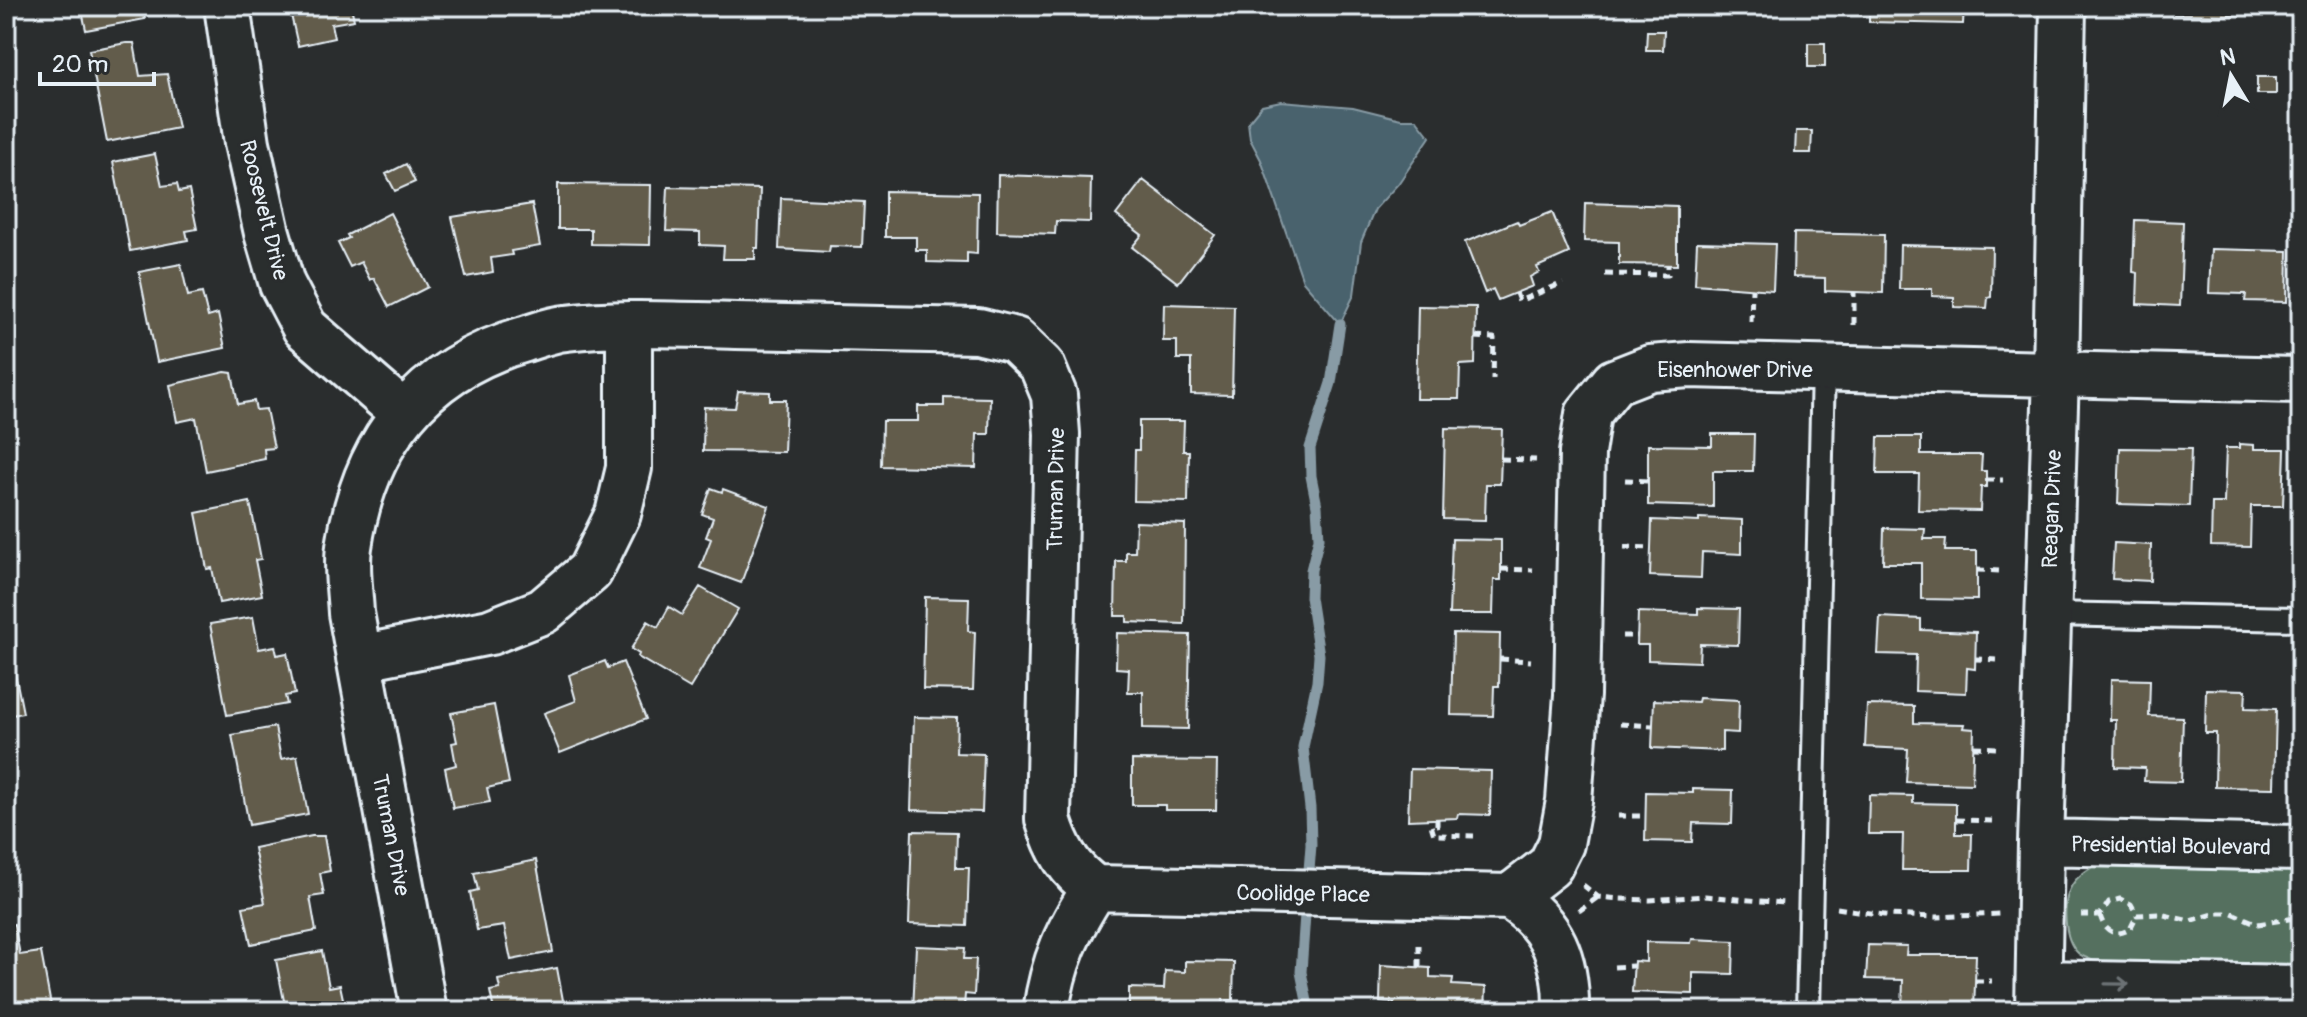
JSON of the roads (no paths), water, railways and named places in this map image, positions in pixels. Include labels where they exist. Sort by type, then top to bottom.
[{"type":"street","name":"Roosevelt Drive","points":[[227,6],[247,143],[282,284],[305,328],[403,413]]},
{"type":"street","name":"Reagan Drive","points":[[2039,997],[2063,6]]},
{"type":"street","name":"Truman Drive","points":[[424,1011],[351,613],[348,550],[361,489],[382,444],[403,413],[430,387],[467,361],[510,343],[563,328],[629,324],[978,331],[1015,340],[1042,366],[1054,395],[1057,434],[1048,819],[1057,848],[1075,874],[1095,888]]},
{"type":"street","points":[[359,658],[490,632],[543,611],[590,571],[618,514],[629,468],[629,324]]},
{"type":"street","name":"Eisenhower Drive","points":[[1510,897],[1550,866],[1561,844],[1569,801],[1577,695],[1582,453],[1588,414],[1614,382],[1650,368],[1708,365],[2301,380]]},
{"type":"street","name":"Presidential Boulevard","points":[[2041,842],[2301,848]]},
{"type":"street","points":[[1046,1011],[1051,975],[1074,921],[1095,888]]},
{"type":"street","name":"Coolidge Place","points":[[1095,888],[1510,897]]},
{"type":"street","points":[[1510,897],[1528,908],[1551,933],[1561,962],[1566,1011]]},
{"type":"street","points":[[2039,997],[2301,988]]},
{"type":"lane","points":[[1808,1011],[1823,369]]},
{"type":"lane","points":[[2048,614],[2301,619]]},
{"type":"water","points":[[1281,101],[1353,107],[1401,119],[1416,119],[1430,137],[1398,184],[1375,209],[1361,242],[1354,295],[1340,324],[1303,281],[1261,160],[1250,139],[1248,122],[1262,105]]},
{"type":"waterway","points":[[1308,883],[1310,808],[1303,747],[1317,682],[1319,655],[1310,597],[1311,570],[1319,538],[1310,448],[1331,383],[1340,324]]},
{"type":"waterway","points":[[1306,900],[1301,972],[1309,1011]]}]
